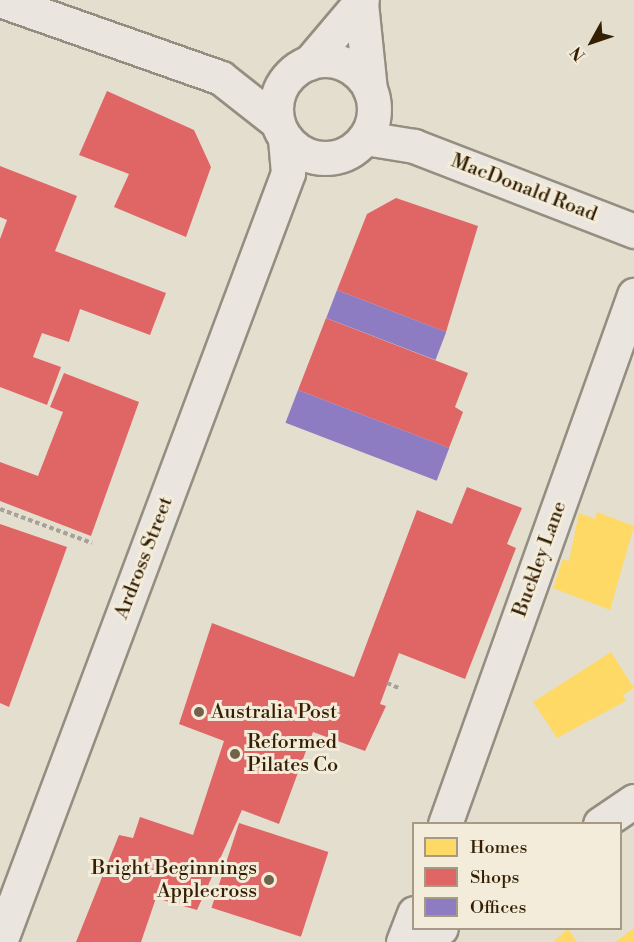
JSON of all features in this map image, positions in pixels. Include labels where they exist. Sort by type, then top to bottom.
[{"type":"street","points":[[0,0],[222,78],[281,130],[295,149],[322,158]]},
{"type":"street","points":[[281,130],[277,96],[361,2]]},
{"type":"street","points":[[288,173],[322,158],[353,150],[365,138],[372,98],[361,2]]},
{"type":"street","points":[[222,78],[345,65],[372,98]]},
{"type":"street","name":"MacDonald Road","points":[[372,98],[414,146]]},
{"type":"street","name":"Ardross Street","points":[[0,942],[288,173],[281,130]]},
{"type":"street","name":"MacDonald Road","points":[[365,138],[414,146],[634,231]]},
{"type":"street","name":"Buckley Lane","points":[[446,822],[634,295]]},
{"type":"street","points":[[603,822],[634,801]]},
{"type":"street","points":[[403,942],[412,918]]},
{"type":"street","points":[[420,942],[438,930]]},
{"type":"path","points":[[0,509],[92,543]]},
{"type":"path","points":[[387,683],[399,688]]},
{"type":"building: Homes","points":[[597,512],[634,526],[610,610],[553,588],[563,559],[569,561],[579,513],[595,519]]},
{"type":"building: Homes","points":[[611,652],[634,688],[623,695],[626,701],[557,738],[533,702]]},
{"type":"building: Homes","points":[[634,928],[634,942],[615,942]]},
{"type":"building: Homes","points":[[569,930],[577,942],[553,942]]},
{"type":"building: Shops","points":[[107,91],[194,130],[211,167],[186,237],[114,207],[129,174],[79,155]]},
{"type":"building: Shops","points":[[0,166],[77,196],[55,251],[166,293],[150,335],[80,309],[69,342],[42,333],[33,357],[61,367],[47,405],[0,387],[0,239],[7,220],[0,217]]},
{"type":"building: Shops","points":[[396,198],[478,226],[446,332],[337,290],[367,214]]},
{"type":"building: Shops","points":[[326,318],[468,373],[455,407],[463,412],[449,448],[298,390]]},
{"type":"building: Shops","points":[[64,373],[139,402],[91,536],[0,501],[0,462],[38,476],[63,412],[50,407]]},
{"type":"building: Shops","points":[[467,487],[522,508],[507,544],[516,548],[465,679],[399,653],[380,704],[386,706],[365,751],[313,732],[279,824],[242,810],[197,910],[156,898],[141,942],[76,942],[119,835],[133,838],[140,817],[193,835],[224,741],[179,724],[212,623],[354,677],[417,510],[452,524]]},
{"type":"building: Shops","points":[[0,524],[67,547],[9,707],[0,703]]},
{"type":"building: Shops","name":"Bright Beginnings Applecross","points":[[239,823],[328,852],[301,937],[211,908]]},
{"type":"building: Offices","points":[[337,290],[446,332],[435,360],[326,318]]},
{"type":"building: Offices","points":[[298,390],[449,448],[437,481],[285,423]]},
{"type":"place","name":"Australia Post","points":[[199,712]]},
{"type":"place","name":"Reformed Pilates Co","points":[[235,754]]},
{"type":"place","name":"Bright Beginnings Applecross","points":[[269,880]]}]
